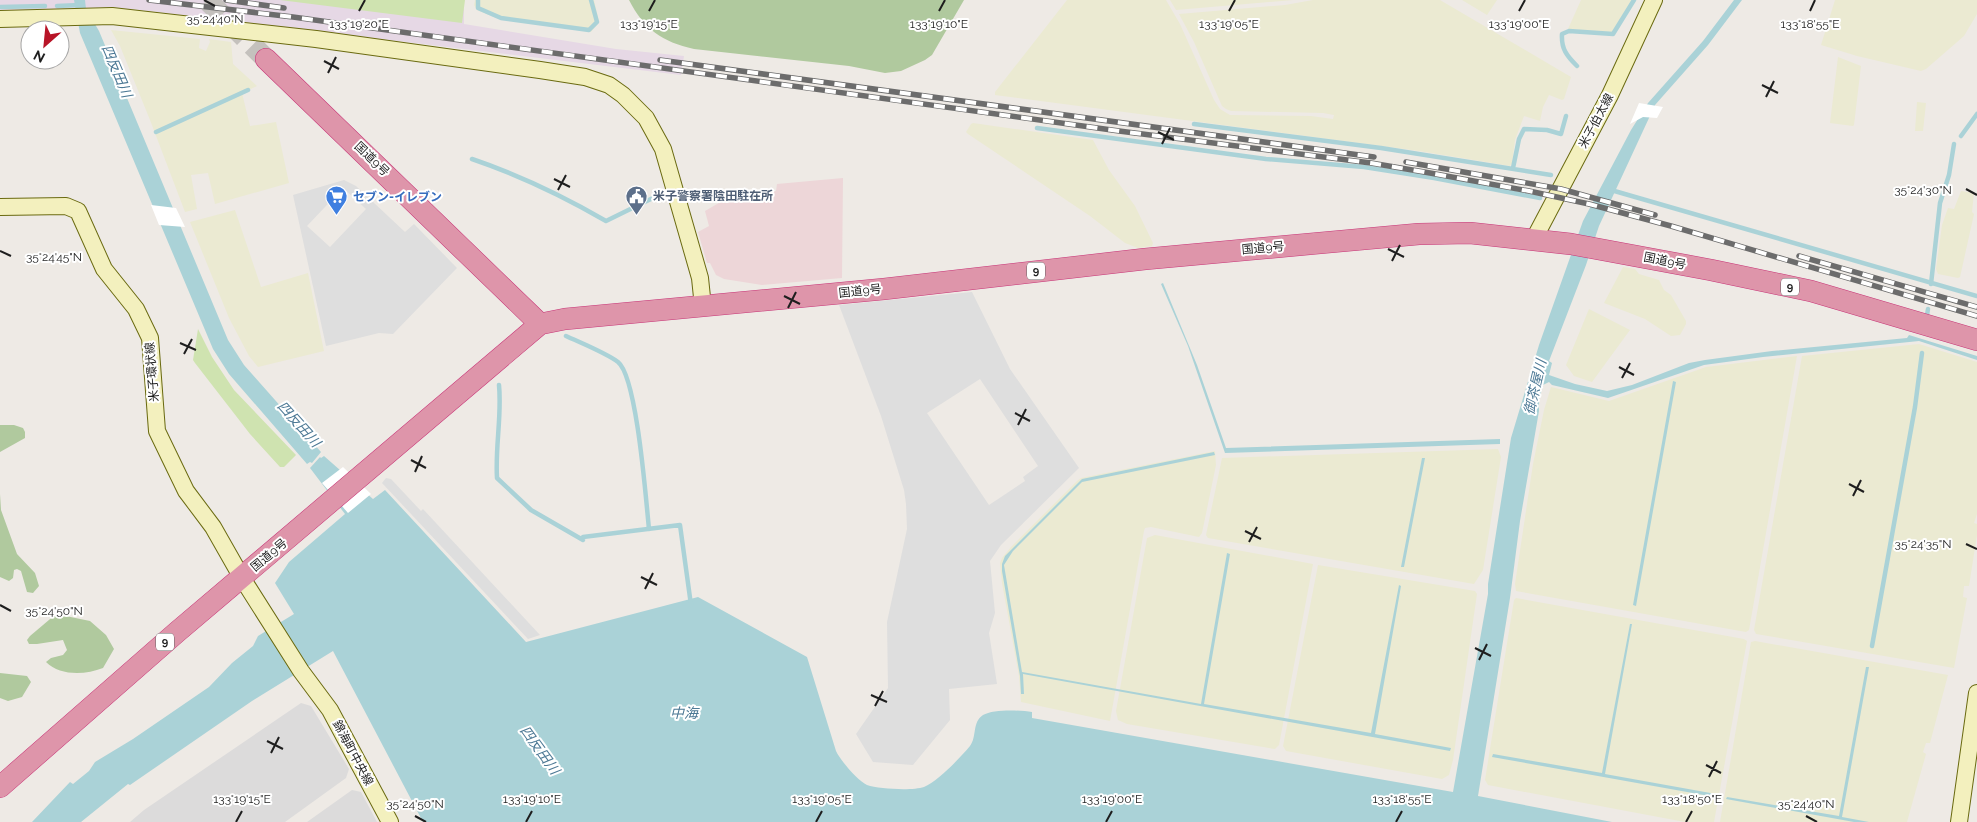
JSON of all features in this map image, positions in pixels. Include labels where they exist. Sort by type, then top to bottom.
[{"type":"highway","name":"国道9号","points":[[266,58],[540,324]]},
{"type":"highway","name":"国道9号","points":[[0,786],[177,632],[540,324],[565,319],[904,287],[1145,259],[1419,234],[1470,233],[1571,244],[1811,291],[1977,340]]},
{"type":"street","name":"米子伯太線","points":[[1534,239],[1610,95],[1654,0]]},
{"type":"street","points":[[0,19],[112,16],[325,41],[585,77],[609,85],[646,118],[663,149],[700,278],[703,307]]},
{"type":"street","name":"米子環状線","points":[[0,207],[66,206],[78,211],[104,269],[136,308],[150,338],[157,431],[169,458],[186,491],[212,527],[270,622]]},
{"type":"street","name":"錦海町中央線","points":[[270,622],[301,671],[330,710],[390,822]]},
{"type":"street","points":[[1959,822],[1977,693]]},
{"type":"shaded area","points":[[0,0],[464,0],[464,24],[616,49],[684,56],[681,75],[132,9],[0,11]]},
{"type":"shaded area","points":[[843,178],[842,278],[762,285],[724,279],[716,275],[710,263],[707,263],[698,232],[709,226],[705,211],[724,200],[776,191],[777,184]]},
{"type":"shaded area","points":[[344,180],[356,186],[405,232],[414,224],[457,268],[393,334],[379,333],[326,346],[293,195]],"holes":[[[343,188],[366,209],[330,247],[307,226]]]},
{"type":"shaded area","points":[[972,292],[1010,369],[1079,468],[1001,545],[990,561],[995,613],[989,633],[997,684],[949,689],[950,720],[913,765],[873,762],[856,734],[888,688],[887,622],[907,529],[904,490],[881,416],[839,305]],"holes":[[[980,379],[1038,466],[1023,477],[1025,481],[989,505],[927,413]]]},
{"type":"shaded area","points":[[386,478],[391,479],[421,511],[423,509],[540,635],[528,639],[382,483]]},
{"type":"shaded area","points":[[301,703],[311,706],[349,769],[346,778],[285,822],[130,822],[144,810]]},
{"type":"shaded area","points":[[352,790],[361,792],[377,822],[307,822]]},
{"type":"green space","points":[[280,0],[465,0],[462,23]]},
{"type":"green space","points":[[475,0],[594,0],[599,21],[591,32],[499,19],[477,10],[474,5]]},
{"type":"green space","points":[[629,0],[964,0],[932,55],[901,71],[885,73],[849,66],[694,49],[683,46],[655,33],[641,19]]},
{"type":"green space","points":[[1067,0],[1166,0],[1180,24],[1214,100],[1220,109],[1230,115],[1311,116],[1333,119],[1334,115],[1323,113],[1231,111],[1226,109],[1222,106],[1194,42],[1179,14],[1285,5],[1313,0],[1440,0],[1571,77],[1564,99],[1549,95],[1543,107],[1540,121],[1524,116],[1515,140],[1512,164],[1510,166],[1419,151],[995,95],[995,92]]},
{"type":"green space","points":[[1170,0],[1293,0],[1176,10]]},
{"type":"green space","points":[[1462,0],[1497,0],[1487,15]]},
{"type":"green space","points":[[1581,0],[1632,0],[1612,33],[1568,29]]},
{"type":"green space","points":[[1835,0],[1977,0],[1977,14],[1964,36],[1926,69],[1921,71],[1857,56],[1821,45]]},
{"type":"green space","points":[[111,30],[200,39],[199,48],[206,51],[210,42],[209,39],[231,42],[233,64],[257,86],[242,93],[250,126],[276,122],[289,183],[215,204],[208,173],[191,175],[197,209],[185,212],[120,46]]},
{"type":"green space","points":[[1838,57],[1861,66],[1853,126],[1830,123]]},
{"type":"green space","points":[[1917,102],[1926,103],[1923,131],[1915,131]]},
{"type":"green space","points":[[973,123],[1093,140],[1109,170],[1135,206],[1153,243],[1152,246],[1138,248],[1125,243],[1090,216],[968,134],[966,132]]},
{"type":"green space","points":[[1961,191],[1974,193],[1972,212],[1974,214],[1960,277],[1958,278],[1938,274],[1936,269],[1942,225],[1948,208],[1954,209]]},
{"type":"green space","points":[[235,210],[261,287],[308,273],[324,351],[258,367],[249,356],[229,318],[190,222]]},
{"type":"green space","points":[[1623,267],[1635,269],[1639,274],[1659,280],[1664,290],[1671,295],[1686,321],[1680,335],[1671,336],[1645,319],[1604,303]]},
{"type":"green space","points":[[1589,309],[1630,330],[1592,382],[1574,376],[1566,365]]},
{"type":"green space","points":[[198,329],[212,357],[234,390],[296,455],[284,467],[280,467],[250,434],[193,360]]},
{"type":"green space","points":[[1919,344],[1977,362],[1977,514],[1974,523],[1977,524],[1977,535],[1969,586],[1964,586],[1963,597],[1967,598],[1954,668],[1756,634],[1754,630],[1802,356]]},
{"type":"green space","points":[[1797,356],[1749,630],[1746,632],[1516,591],[1515,584],[1533,464],[1544,410],[1551,387],[1609,401],[1706,367]]},
{"type":"green space","points":[[0,425],[14,425],[23,428],[25,438],[0,452]]},
{"type":"green space","points":[[1498,449],[1501,457],[1483,570],[1474,584],[1208,538],[1206,535],[1222,458]]},
{"type":"green space","points":[[1215,451],[1216,465],[1202,533],[1199,537],[1151,527],[1145,528],[1110,721],[1021,702],[1019,676],[1002,583],[1000,563],[1002,558],[1081,478]]},
{"type":"green space","points":[[0,494],[1,510],[17,554],[35,573],[39,586],[33,593],[27,592],[21,571],[17,569],[14,570],[13,578],[9,581],[0,577]]},
{"type":"green space","points":[[1155,535],[1313,564],[1279,745],[1275,749],[1127,724],[1118,720],[1116,711],[1147,538]]},
{"type":"green space","points":[[1318,565],[1475,591],[1477,594],[1453,760],[1449,775],[1442,779],[1286,751],[1283,746]]},
{"type":"green space","points":[[1516,598],[1747,641],[1714,822],[1685,822],[1488,785],[1485,780],[1514,600]]},
{"type":"green space","points":[[56,614],[90,621],[106,635],[114,649],[103,668],[81,673],[58,670],[46,662],[51,658],[63,655],[67,650],[63,640],[29,644],[27,640],[30,636]]},
{"type":"green space","points":[[1755,641],[1948,675],[1930,743],[1926,743],[1923,752],[1926,754],[1907,822],[1720,822],[1751,642]]},
{"type":"green space","points":[[0,673],[27,676],[31,682],[22,697],[8,701],[0,698]]},
{"type":"water","points":[[74,0],[85,0],[86,9],[99,31],[228,340],[244,365],[321,452],[312,463],[307,464],[229,374],[213,349],[80,33]]},
{"type":"water","name":"中海","points":[[1734,0],[1742,0],[1708,45],[1655,105],[1599,226],[1549,361],[1552,363],[1549,375],[1575,384],[1607,391],[1632,385],[1689,363],[1705,360],[1772,351],[1907,338],[1909,335],[1977,356],[1977,360],[1919,341],[1704,365],[1608,398],[1552,385],[1549,382],[1543,385],[1539,400],[1539,411],[1520,521],[1510,598],[1478,796],[1612,822],[423,822],[333,651],[252,701],[130,785],[128,784],[81,822],[32,822],[70,782],[73,784],[89,771],[95,762],[133,739],[209,687],[232,663],[253,646],[258,636],[294,614],[275,583],[289,562],[345,514],[310,468],[320,457],[324,456],[373,499],[385,490],[526,642],[698,597],[807,657],[836,751],[850,770],[867,785],[879,788],[912,789],[930,784],[955,763],[970,746],[977,722],[983,715],[1014,710],[1032,712],[1032,718],[1453,792],[1488,594],[1511,438],[1539,345],[1583,221],[1631,130],[1648,103],[1703,41]]},
{"type":"water","points":[[1163,283],[1197,365],[1226,448],[1500,439],[1500,444],[1225,453],[1188,346],[1161,284]]},
{"type":"water","points":[[1673,381],[1676,382],[1636,606],[1633,605]]},
{"type":"water","points":[[1214,452],[1215,455],[1082,482],[1013,551],[1004,565],[1022,672],[1201,704],[1227,553],[1230,554],[1204,704],[1371,733],[1399,585],[1401,586],[1375,734],[1451,748],[1450,751],[1023,674],[1024,694],[1021,694],[1020,676],[1002,571],[1005,556],[1082,479]]},
{"type":"water","points":[[1422,458],[1425,458],[1404,567],[1401,567]]},
{"type":"water","points":[[1630,624],[1632,624],[1605,774],[1716,794],[1715,797],[1492,757],[1493,754],[1602,773]]},
{"type":"water","points":[[1866,667],[1869,667],[1842,817],[1869,822],[1854,822],[1726,799],[1727,797],[1839,816]]},
{"type":"pier","points":[[1639,103],[1663,107],[1657,118],[1643,117],[1630,124]]},
{"type":"pier","points":[[151,205],[176,208],[185,227],[159,225]]},
{"type":"pier","points":[[343,467],[371,494],[348,513],[322,483]]},
{"type":"waterway","points":[[478,0],[478,8],[501,18],[589,30],[597,22],[591,0]]},
{"type":"waterway","points":[[1577,66],[1565,52],[1562,34],[1569,31],[1613,34],[1634,0]]},
{"type":"waterway","points":[[57,6],[80,5]]},
{"type":"waterway","points":[[0,7],[45,6]]},
{"type":"waterway","points":[[156,132],[248,90]]},
{"type":"waterway","points":[[1961,136],[1977,114]]},
{"type":"waterway","points":[[1513,168],[1519,139],[1524,129],[1547,130],[1561,134],[1566,116]]},
{"type":"waterway","points":[[1194,124],[1381,148],[1551,175]]},
{"type":"waterway","points":[[1037,128],[1266,159],[1364,167],[1540,198]]},
{"type":"waterway","points":[[1931,284],[1940,203],[1949,175],[1954,144]]},
{"type":"waterway","points":[[472,159],[540,187],[606,221],[659,195]]},
{"type":"waterway","points":[[1611,190],[1977,296]]},
{"type":"waterway","points":[[1927,315],[1928,309]]},
{"type":"waterway","points":[[566,336],[618,362],[625,372],[640,441],[649,529]]},
{"type":"waterway","points":[[1872,646],[1915,407],[1922,353]]},
{"type":"waterway","points":[[499,385],[497,478],[531,510],[583,540],[583,537],[680,525],[691,605]]},
{"type":"tunnel","points":[[207,0],[266,59]]},
{"type":"railway","points":[[149,0],[293,17],[1119,131],[1371,163],[1430,173],[1589,204],[1671,226],[1977,316]]},
{"type":"railway","points":[[226,0],[284,8]]},
{"type":"railway","points":[[660,60],[1374,157]]},
{"type":"railway","points":[[1406,162],[1561,189],[1655,215]]},
{"type":"railway","points":[[1799,256],[1977,307]]},
{"type":"place","name":"米子警察署陰田駐在所","points":[[637,215]]},
{"type":"place","name":"セブン-イレブン","points":[[337,216]]},
{"type":"water label","name":"四反田川","points":[[117,71]]},
{"type":"water label","name":"御茶屋川","points":[[1535,387]]},
{"type":"water label","name":"四反田川","points":[[299,424]]},
{"type":"water label","name":"四反田川","points":[[540,750]]}]
